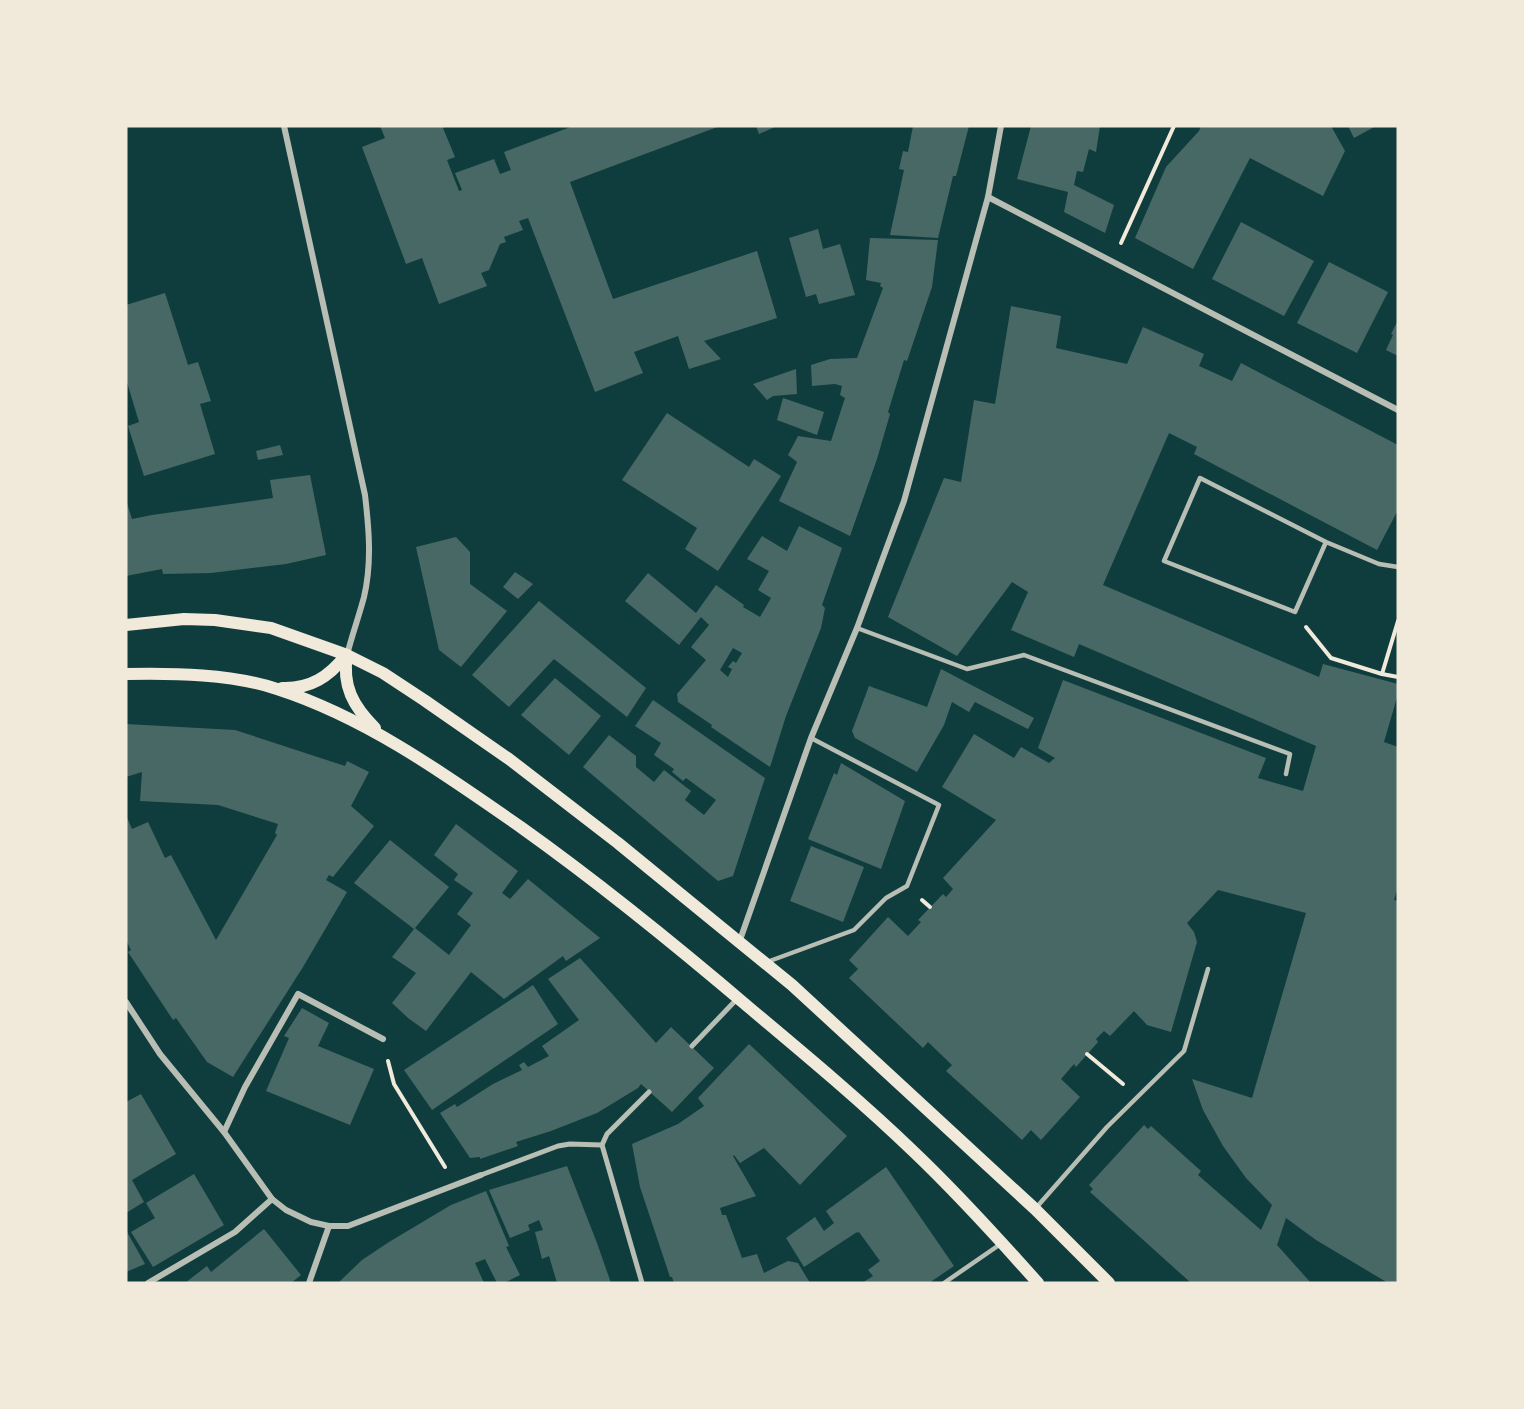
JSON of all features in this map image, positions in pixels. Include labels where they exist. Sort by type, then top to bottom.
[{"type":"main road","points":[[126,625],[184,619],[235,622],[272,628],[347,655],[383,673],[424,700],[509,759],[740,940],[1035,1209],[1109,1283]]},
{"type":"main road","points":[[275,688],[308,686],[322,680],[347,655]]},
{"type":"main road","points":[[347,655],[344,672],[355,703],[367,720],[385,738]]},
{"type":"main road","points":[[126,674],[161,673],[208,677],[244,681],[275,688],[352,720],[385,738],[507,818],[648,923],[851,1094],[899,1138],[1038,1283]]},
{"type":"street","points":[[284,126],[365,495],[369,532],[368,570],[364,596],[347,655]]},
{"type":"street","points":[[740,940],[811,738],[857,628],[916,465],[988,197],[1001,126]]},
{"type":"street","points":[[988,197],[1398,410]]},
{"type":"street","points":[[224,1132],[245,1087],[298,994],[382,1040]]},
{"type":"street","points":[[692,1046],[738,998]]},
{"type":"street","points":[[126,1002],[160,1054],[224,1132],[272,1199],[286,1210],[311,1222],[329,1226],[348,1226],[558,1146],[602,1145]]},
{"type":"street","points":[[642,1283],[602,1145],[607,1134],[649,1092]]},
{"type":"street","points":[[148,1283],[235,1232],[272,1199]]},
{"type":"street","points":[[309,1283],[329,1226]]},
{"type":"lane","points":[[1326,542],[1295,612],[1164,561],[1200,478],[1326,542],[1379,564],[1398,567]]},
{"type":"lane","points":[[857,628],[967,669],[1024,655],[1290,754],[1286,774]]},
{"type":"lane","points":[[765,962],[854,930],[886,898],[907,886],[939,805],[811,738]]},
{"type":"lane","points":[[1035,1209],[1107,1127],[1184,1051],[1208,969]]},
{"type":"lane","points":[[944,1283],[1002,1243]]},
{"type":"path","points":[[1113,260],[1174,126]]},
{"type":"path","points":[[1295,612],[1331,658],[1398,677]]},
{"type":"path","points":[[1382,674],[1398,621]]},
{"type":"path","points":[[382,1040],[394,1084],[456,1184]]},
{"type":"building","points":[[380,126],[445,126],[443,128],[455,157],[447,160],[459,191],[462,190],[455,173],[494,159],[500,174],[511,170],[504,152],[573,126],[720,126],[570,182],[613,299],[757,251],[777,318],[704,341],[721,359],[689,369],[678,336],[634,352],[643,373],[595,392],[528,218],[519,221],[523,230],[504,237],[506,242],[500,244],[489,270],[481,273],[487,286],[439,304],[422,258],[406,264],[362,147],[385,138]]},
{"type":"building","points":[[756,126],[777,126],[759,134]]},
{"type":"building","points":[[913,126],[969,126],[956,176],[953,176],[938,238],[890,235],[904,170],[899,169],[903,151],[908,152]]},
{"type":"building","points":[[1031,126],[1100,126],[1096,152],[1089,149],[1083,172],[1077,171],[1074,185],[1114,205],[1105,233],[1064,212],[1068,192],[1017,179]]},
{"type":"building","points":[[1201,126],[1331,126],[1345,151],[1323,196],[1250,158],[1193,269],[1135,238],[1166,167]]},
{"type":"building","points":[[1348,126],[1376,126],[1354,138]]},
{"type":"building","points":[[1241,222],[1314,261],[1284,316],[1212,279]]},
{"type":"building","points":[[818,229],[823,249],[840,244],[855,295],[819,304],[816,294],[806,297],[789,238]]},
{"type":"building","points":[[870,238],[938,240],[932,287],[907,361],[904,360],[877,459],[850,536],[779,501],[797,462],[788,455],[798,436],[831,441],[845,398],[840,395],[842,386],[835,384],[812,386],[811,365],[830,359],[857,358],[883,288],[880,286],[881,283],[866,280]]},
{"type":"building","points":[[1329,262],[1388,292],[1357,353],[1297,323]]},
{"type":"building","points":[[165,293],[188,365],[198,362],[211,401],[200,404],[215,454],[144,476],[128,426],[139,422],[126,379],[126,305]]},
{"type":"building","points":[[1011,306],[1061,316],[1056,348],[1127,364],[1143,327],[1204,354],[1199,366],[1232,381],[1241,363],[1398,445],[1398,510],[1377,550],[1194,454],[1197,447],[1169,433],[1103,585],[1319,677],[1323,664],[1398,684],[1398,694],[1384,742],[1398,747],[1398,887],[1394,900],[1398,901],[1398,1283],[1388,1283],[1316,1240],[1286,1218],[1277,1245],[1311,1283],[1191,1283],[1090,1192],[1093,1189],[1089,1185],[1144,1125],[1148,1129],[1151,1126],[1201,1171],[1198,1175],[1261,1230],[1272,1205],[1246,1178],[1223,1146],[1203,1110],[1192,1079],[1252,1098],[1306,913],[1218,890],[1187,923],[1194,932],[1197,942],[1171,1032],[1147,1025],[1134,1011],[1110,1036],[1104,1031],[1096,1039],[1098,1042],[1076,1067],[1074,1064],[1061,1079],[1080,1097],[1041,1140],[1031,1130],[1022,1140],[946,1071],[952,1065],[928,1042],[923,1048],[849,978],[858,969],[849,960],[888,917],[908,936],[921,922],[918,920],[943,894],[946,897],[953,889],[943,878],[996,820],[942,787],[974,734],[1014,758],[1021,747],[1049,763],[1055,758],[1038,748],[1063,680],[1266,758],[1258,778],[1303,791],[1316,746],[1079,644],[1074,657],[1011,630],[1028,592],[1012,582],[957,656],[888,617],[944,478],[961,482],[974,400],[995,404]]},
{"type":"building","points":[[1398,320],[1398,356],[1386,350]]},
{"type":"building","points":[[796,369],[797,394],[773,396],[767,400],[753,384]]},
{"type":"building","points":[[783,398],[824,412],[817,435],[777,420]]},
{"type":"building","points":[[667,413],[749,467],[754,459],[781,476],[718,571],[685,549],[697,528],[622,480]]},
{"type":"building","points":[[280,445],[283,455],[258,460],[256,451]]},
{"type":"building","points":[[310,475],[326,555],[286,564],[211,573],[163,574],[162,569],[126,576],[126,500],[132,519],[273,498],[270,480]]},
{"type":"building","points":[[799,526],[842,548],[822,605],[825,608],[821,628],[786,716],[770,767],[678,702],[677,694],[706,660],[691,647],[709,625],[701,617],[679,645],[625,601],[648,573],[696,613],[716,585],[744,605],[743,607],[760,617],[771,598],[758,590],[769,571],[747,559],[762,536],[787,551]],"holes":[[[733,648],[742,653],[736,663],[733,661],[728,667],[732,669],[728,677],[720,670]]]},
{"type":"building","points":[[456,537],[470,552],[470,584],[507,611],[461,667],[439,650],[416,547]]},
{"type":"building","points":[[515,572],[533,584],[518,599],[503,587]]},
{"type":"building","points":[[539,601],[646,688],[627,717],[554,659],[509,707],[472,675]]},
{"type":"building","points":[[941,669],[1034,718],[1028,729],[975,702],[969,712],[952,702],[944,725],[917,772],[855,738],[852,731],[869,686],[927,707]]},
{"type":"building","points":[[555,678],[601,716],[569,755],[521,715]]},
{"type":"building","points":[[653,700],[765,778],[733,876],[718,881],[583,767],[609,735],[636,756],[636,767],[654,782],[664,770],[691,791],[685,800],[704,815],[716,800],[686,778],[683,781],[672,772],[674,769],[654,755],[661,743],[635,726]]},
{"type":"building","points":[[126,724],[235,730],[345,766],[347,761],[369,772],[351,806],[374,826],[333,877],[329,875],[326,880],[347,892],[303,967],[233,1077],[207,1062],[176,1018],[173,1020],[128,952],[131,950],[126,940],[126,815],[132,829],[148,822],[165,858],[171,855],[216,940],[277,835],[275,833],[278,824],[218,805],[140,801],[142,772],[126,777]]},
{"type":"building","points":[[841,763],[905,801],[881,869],[808,839],[834,773],[837,775]]},
{"type":"building","points":[[456,824],[518,871],[502,893],[510,899],[528,879],[600,938],[566,961],[563,956],[504,999],[471,972],[426,1031],[392,1003],[416,973],[392,957],[414,929],[354,883],[390,840],[449,887],[415,928],[449,955],[471,925],[457,914],[473,893],[454,880],[458,874],[434,855]]},
{"type":"building","points":[[811,846],[864,867],[843,922],[790,901]]},
{"type":"building","points":[[580,958],[656,1043],[671,1027],[714,1068],[672,1112],[641,1084],[597,1113],[516,1142],[518,1146],[480,1159],[480,1157],[470,1158],[440,1113],[455,1104],[457,1107],[493,1084],[522,1070],[519,1065],[524,1062],[528,1067],[549,1056],[542,1046],[579,1020],[548,979]]},
{"type":"building","points":[[533,985],[558,1024],[432,1110],[404,1070]]},
{"type":"building","points":[[302,1008],[329,1023],[318,1046],[374,1069],[350,1125],[266,1091],[289,1038],[284,1036]]},
{"type":"building","points":[[749,1044],[847,1136],[800,1185],[764,1148],[740,1163],[733,1156],[756,1196],[720,1208],[722,1215],[726,1215],[742,1258],[757,1254],[764,1273],[788,1261],[798,1263],[810,1283],[674,1283],[640,1187],[632,1144],[678,1124],[704,1106],[698,1098]]},
{"type":"building","points":[[141,1094],[176,1154],[132,1180],[144,1202],[126,1213],[126,1102]]},
{"type":"building","points":[[567,1166],[611,1283],[557,1283],[549,1256],[542,1259],[535,1232],[543,1230],[539,1220],[528,1225],[530,1230],[510,1238],[489,1190]]},
{"type":"building","points":[[886,1167],[954,1266],[929,1283],[862,1283],[873,1276],[868,1270],[880,1261],[857,1232],[804,1267],[786,1238],[815,1217],[824,1231],[834,1223],[826,1211]]},
{"type":"building","points":[[194,1174],[224,1225],[153,1267],[131,1232],[155,1218],[146,1203]]},
{"type":"building","points":[[486,1191],[509,1246],[506,1247],[520,1275],[504,1283],[497,1283],[485,1259],[475,1263],[484,1283],[338,1283],[362,1260],[389,1242],[451,1205]]},
{"type":"building","points":[[264,1229],[301,1275],[291,1283],[185,1283],[207,1266],[211,1272]]},
{"type":"building","points":[[126,1230],[145,1264],[126,1272]]}]
